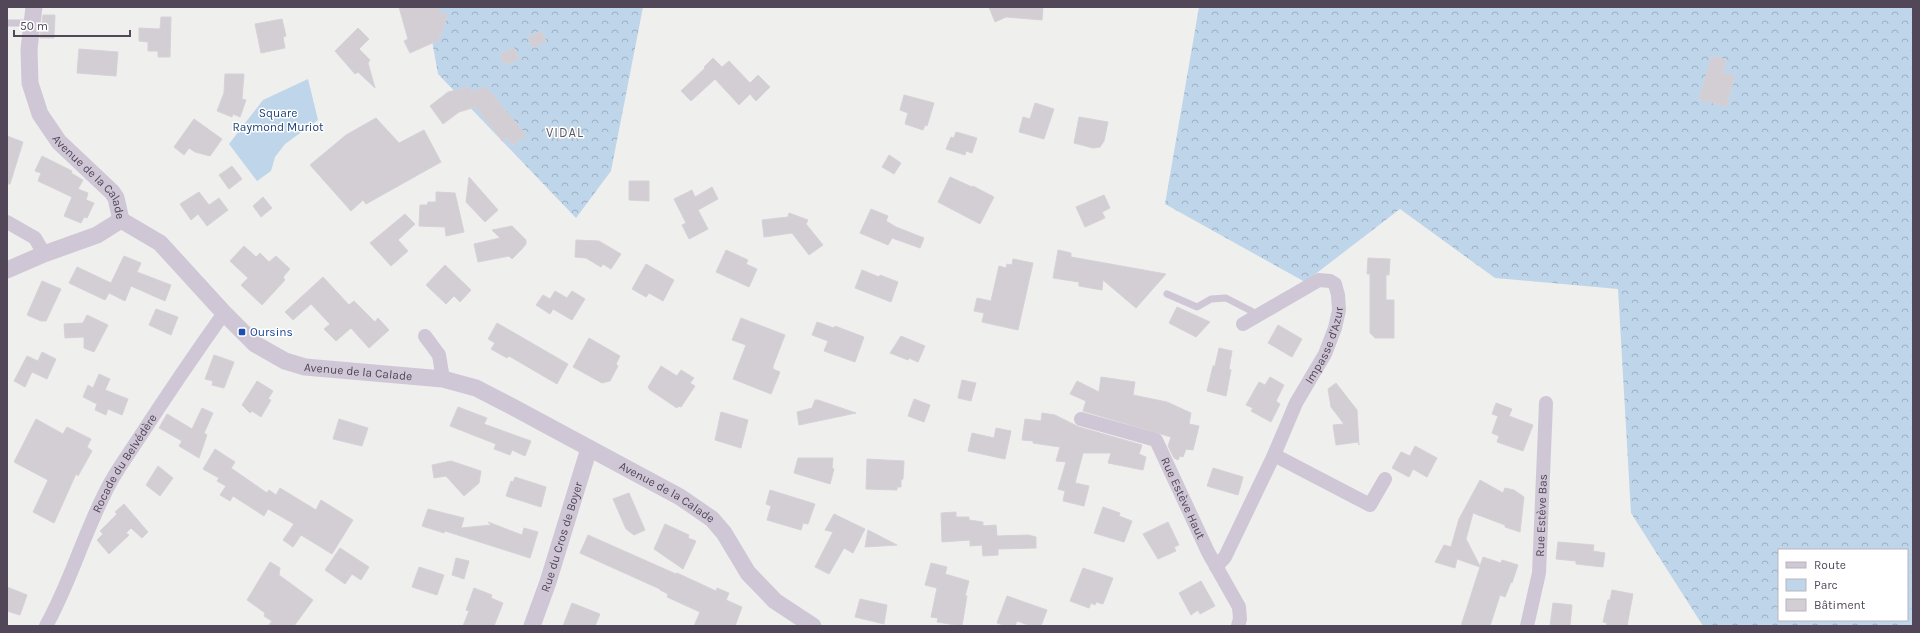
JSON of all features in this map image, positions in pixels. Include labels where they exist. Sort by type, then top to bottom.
[{"type":"street","name":"Avenue de la Calade","points":[[34,15],[29,49],[30,83],[40,114],[59,142],[112,192],[116,198],[121,220],[160,243],[242,332],[269,353],[285,361],[306,367],[443,379],[476,388],[512,406],[680,498],[712,519],[724,533],[748,573],[775,601],[813,626]]},
{"type":"street","points":[[7,270],[44,254],[97,235],[121,220]]},
{"type":"street","points":[[7,222],[36,238],[44,254]]},
{"type":"street","name":"Impasse d'Azur","points":[[1216,567],[1225,557],[1274,455],[1296,403],[1325,354],[1335,328],[1339,310],[1338,295],[1335,284],[1330,280],[1319,280],[1243,324]]},
{"type":"street","name":"Rocade du Belvédère","points":[[46,626],[59,603],[86,532],[105,491],[184,370],[224,313]]},
{"type":"street","points":[[425,336],[439,356],[443,379]]},
{"type":"street","name":"Rue Estève Bas","points":[[1528,626],[1540,573],[1546,403]]},
{"type":"street","name":"Rue Estève Haut","points":[[1081,419],[1156,440],[1216,567],[1239,607],[1238,626]]},
{"type":"street","name":"Rue du Cros de Boyer","points":[[532,626],[548,582],[590,449]]},
{"type":"street","points":[[1274,455],[1370,505],[1385,479]]},
{"type":"lane","points":[[7,23],[34,15]]},
{"type":"lane","points":[[1167,294],[1198,307],[1211,299],[1226,298],[1259,315]]},
{"type":"green space","points":[[426,7],[643,7],[611,171],[576,218],[438,74]]},
{"type":"green space","points":[[1199,7],[1913,7],[1913,626],[1703,626],[1631,513],[1618,289],[1495,278],[1400,209],[1305,282],[1165,204]]},
{"type":"green space","name":"Square Raymond Muriot","points":[[308,79],[318,120],[285,144],[275,157],[271,171],[257,181],[229,144],[263,100]]},
{"type":"building","points":[[399,7],[439,7],[441,15],[448,13],[439,40],[410,53],[404,41],[408,39]]},
{"type":"building","points":[[989,7],[1043,7],[1042,20],[1006,17],[995,22]]},
{"type":"building","points":[[43,15],[55,15],[54,38],[40,38]]},
{"type":"building","points":[[161,17],[171,17],[170,57],[158,57],[158,51],[148,51],[148,42],[139,41],[139,28],[160,29]]},
{"type":"building","points":[[282,19],[286,36],[283,37],[285,48],[261,53],[255,24]]},
{"type":"building","points":[[358,28],[369,39],[359,49],[370,60],[368,63],[375,88],[358,72],[355,74],[335,51]]},
{"type":"building","points":[[541,31],[546,41],[533,48],[528,37]]},
{"type":"building","points":[[514,48],[519,59],[505,65],[500,54]]},
{"type":"building","points":[[79,49],[118,52],[116,76],[77,73]]},
{"type":"building","points":[[1712,56],[1726,60],[1723,73],[1735,76],[1726,107],[1699,99]]},
{"type":"building","points":[[713,58],[722,67],[729,61],[750,83],[758,75],[770,87],[756,101],[750,94],[739,105],[715,79],[691,101],[681,91],[705,68],[704,67]]},
{"type":"building","points":[[225,74],[244,74],[242,99],[246,100],[240,117],[233,114],[232,117],[217,111],[224,93]]},
{"type":"building","points":[[469,87],[472,92],[486,87],[526,135],[513,145],[507,138],[503,142],[476,107],[459,112],[443,124],[430,106],[448,92]]},
{"type":"building","points":[[904,95],[934,103],[927,126],[925,125],[923,130],[905,124],[908,113],[900,110]]},
{"type":"building","points":[[1035,103],[1054,109],[1044,139],[1019,132],[1023,117],[1030,119]]},
{"type":"building","points":[[1079,117],[1108,122],[1104,141],[1100,147],[1093,148],[1074,143]]},
{"type":"building","points":[[376,118],[399,143],[424,130],[441,162],[366,204],[363,200],[351,211],[310,165],[346,135]]},
{"type":"building","points":[[194,119],[222,139],[210,156],[195,152],[189,148],[184,155],[174,147]]},
{"type":"building","points":[[956,132],[977,138],[972,153],[966,151],[965,155],[946,149],[951,137],[954,138]]},
{"type":"building","points":[[7,136],[23,142],[10,184],[7,184]]},
{"type":"building","points":[[889,155],[901,163],[894,174],[882,167]]},
{"type":"building","points":[[42,156],[72,171],[71,173],[83,180],[78,189],[88,193],[86,200],[94,203],[87,218],[84,217],[81,223],[64,216],[72,197],[38,181],[41,173],[35,171]]},
{"type":"building","points":[[232,166],[242,179],[229,189],[219,175]]},
{"type":"building","points":[[469,177],[498,210],[485,222],[466,202]]},
{"type":"building","points":[[950,177],[972,187],[973,186],[994,197],[980,224],[938,202]]},
{"type":"building","points":[[629,181],[649,181],[649,201],[629,200]]},
{"type":"building","points":[[712,187],[718,199],[698,210],[708,229],[689,239],[682,225],[686,223],[674,199],[692,190],[695,197]]},
{"type":"building","points":[[199,192],[209,205],[219,198],[228,210],[207,226],[198,214],[191,220],[180,204]]},
{"type":"building","points":[[436,192],[455,193],[464,232],[446,236],[445,227],[419,226],[420,205],[427,205],[428,202],[436,202]]},
{"type":"building","points":[[1104,195],[1110,208],[1102,212],[1105,218],[1085,227],[1076,207]]},
{"type":"building","points":[[263,197],[272,208],[261,217],[253,206]]},
{"type":"building","points":[[871,209],[888,216],[886,221],[896,227],[924,238],[920,248],[892,238],[888,245],[860,233]]},
{"type":"building","points":[[789,213],[808,220],[806,224],[823,245],[809,255],[792,233],[764,237],[762,220],[788,217]]},
{"type":"building","points":[[405,214],[415,224],[398,240],[408,251],[391,266],[370,243]]},
{"type":"building","points":[[512,226],[526,240],[526,244],[521,250],[512,259],[509,256],[478,262],[474,244],[500,238],[492,230]]},
{"type":"building","points":[[576,240],[599,241],[621,254],[611,269],[603,264],[601,267],[586,258],[575,257]]},
{"type":"building","points":[[244,246],[256,257],[260,253],[269,262],[276,256],[290,269],[283,277],[285,280],[262,305],[241,285],[248,278],[230,261]]},
{"type":"building","points":[[726,250],[748,260],[746,264],[757,269],[749,287],[716,272]]},
{"type":"building","points":[[1058,250],[1071,253],[1071,257],[1166,274],[1136,308],[1103,280],[1102,290],[1079,286],[1079,282],[1053,278]]},
{"type":"building","points":[[124,256],[141,263],[137,272],[171,285],[165,301],[131,286],[125,301],[109,293],[105,300],[69,283],[77,267],[111,283]]},
{"type":"building","points":[[1368,258],[1390,259],[1389,275],[1386,275],[1386,300],[1394,300],[1394,338],[1375,338],[1370,333],[1370,274],[1367,274]]},
{"type":"building","points":[[1013,259],[1033,263],[1018,330],[982,322],[984,313],[974,311],[977,298],[991,301],[999,266],[1006,268],[1007,264],[1012,265]]},
{"type":"building","points":[[646,264],[674,280],[663,301],[649,293],[646,297],[632,289]]},
{"type":"building","points":[[445,265],[471,290],[460,302],[454,296],[446,304],[426,285]]},
{"type":"building","points":[[862,270],[879,277],[880,275],[898,282],[891,302],[855,288]]},
{"type":"building","points":[[323,277],[349,305],[354,301],[375,322],[378,318],[389,330],[369,348],[351,328],[336,341],[324,329],[330,324],[311,304],[293,320],[285,312]]},
{"type":"building","points":[[42,281],[61,289],[46,321],[41,321],[27,315]]},
{"type":"building","points":[[555,291],[567,298],[572,291],[585,299],[572,320],[553,309],[550,314],[536,305],[543,295],[550,299]]},
{"type":"building","points":[[1177,307],[1210,322],[1196,337],[1169,323]]},
{"type":"building","points":[[156,309],[178,317],[171,335],[149,325]]},
{"type":"building","points":[[87,315],[108,325],[94,352],[84,348],[84,337],[65,338],[64,324],[83,323]]},
{"type":"building","points":[[741,318],[785,335],[773,366],[773,369],[780,372],[771,394],[733,379],[746,345],[732,340]]},
{"type":"building","points":[[817,322],[834,328],[835,326],[864,337],[855,362],[824,351],[828,341],[812,335]]},
{"type":"building","points":[[497,323],[568,364],[557,384],[509,356],[507,358],[491,349],[495,343],[488,339]]},
{"type":"building","points":[[1278,325],[1302,339],[1292,357],[1268,343]]},
{"type":"building","points":[[901,336],[925,346],[918,362],[890,353]]},
{"type":"building","points":[[589,338],[620,356],[616,364],[618,366],[610,381],[602,383],[573,367]]},
{"type":"building","points":[[1219,348],[1232,351],[1229,369],[1231,370],[1226,396],[1207,391]]},
{"type":"building","points":[[42,352],[56,359],[47,379],[32,372],[25,387],[14,381],[27,356],[38,361]]},
{"type":"building","points":[[214,355],[234,362],[224,388],[212,385],[213,381],[205,379]]},
{"type":"building","points":[[661,366],[677,376],[681,370],[694,378],[690,383],[695,386],[681,407],[678,406],[677,408],[650,390],[648,387]]},
{"type":"building","points":[[99,374],[110,379],[105,390],[128,399],[122,415],[108,409],[106,415],[95,410],[97,404],[83,397],[88,385],[93,388]]},
{"type":"building","points":[[1101,377],[1135,382],[1133,395],[1167,402],[1191,413],[1189,424],[1199,426],[1193,450],[1186,449],[1183,457],[1180,456],[1178,460],[1174,458],[1168,446],[1171,437],[1083,411],[1086,401],[1070,394],[1077,381],[1099,392]]},
{"type":"building","points":[[1270,377],[1284,385],[1276,401],[1280,404],[1271,422],[1251,411],[1253,408],[1246,405],[1259,382],[1265,385]]},
{"type":"building","points":[[962,380],[976,383],[971,401],[958,398]]},
{"type":"building","points":[[257,381],[273,391],[268,399],[271,400],[261,417],[252,411],[250,413],[242,405]]},
{"type":"building","points":[[1336,383],[1357,410],[1359,445],[1358,442],[1336,445],[1333,425],[1344,424],[1331,407],[1328,389]]},
{"type":"building","points":[[914,399],[930,405],[924,422],[908,416]]},
{"type":"building","points":[[815,400],[856,413],[799,425],[797,412],[812,408]]},
{"type":"building","points":[[1496,403],[1512,409],[1509,416],[1533,425],[1523,451],[1497,442],[1499,436],[1492,433],[1498,416],[1492,414]]},
{"type":"building","points":[[458,407],[487,418],[484,424],[531,441],[525,456],[512,450],[510,455],[494,449],[496,444],[450,426]]},
{"type":"building","points":[[202,408],[213,413],[204,433],[207,435],[199,458],[179,446],[182,441],[159,428],[167,414],[192,429]]},
{"type":"building","points":[[721,412],[748,420],[741,448],[715,440]]},
{"type":"building","points":[[1042,413],[1055,415],[1079,427],[1142,445],[1139,454],[1146,457],[1143,470],[1108,463],[1111,453],[1083,453],[1075,483],[1089,486],[1084,506],[1063,501],[1065,491],[1058,489],[1066,462],[1056,461],[1060,447],[1022,440],[1025,419],[1041,421]]},
{"type":"building","points":[[36,419],[63,434],[67,427],[91,439],[87,447],[92,451],[78,476],[76,474],[54,523],[33,512],[48,480],[14,462]]},
{"type":"building","points":[[339,419],[368,428],[362,446],[333,439]]},
{"type":"building","points":[[996,428],[1011,431],[1005,459],[968,451],[972,433],[994,438]]},
{"type":"building","points":[[1415,446],[1437,458],[1427,477],[1413,469],[1409,477],[1392,468],[1401,452],[1410,456]]},
{"type":"building","points":[[215,449],[235,462],[231,468],[267,493],[269,490],[276,495],[280,488],[316,510],[321,500],[353,520],[332,554],[301,535],[293,547],[283,540],[294,524],[268,509],[264,516],[233,496],[230,501],[220,495],[226,486],[217,481],[219,478],[203,469]]},
{"type":"building","points":[[798,458],[833,458],[832,468],[834,469],[830,484],[794,473]]},
{"type":"building","points":[[867,459],[904,461],[901,487],[897,487],[897,490],[866,489]]},
{"type":"building","points":[[451,461],[481,471],[479,483],[464,496],[446,476],[434,478],[432,465]]},
{"type":"building","points":[[158,466],[173,478],[160,496],[146,485]]},
{"type":"building","points":[[1213,468],[1243,477],[1238,495],[1207,486]]},
{"type":"building","points":[[515,477],[546,487],[541,507],[506,496],[511,481],[513,482]]},
{"type":"building","points":[[1480,480],[1503,493],[1505,488],[1514,490],[1524,497],[1520,532],[1473,513],[1466,539],[1480,566],[1483,557],[1501,563],[1502,560],[1518,565],[1512,583],[1511,582],[1505,597],[1500,595],[1490,626],[1461,626],[1480,567],[1457,559],[1455,568],[1435,562],[1444,545],[1451,547],[1459,519]]},
{"type":"building","points":[[770,490],[815,504],[808,524],[803,523],[801,530],[767,520],[771,506],[766,504]]},
{"type":"building","points":[[629,493],[645,530],[634,535],[626,529],[613,499]]},
{"type":"building","points":[[124,504],[148,532],[142,538],[131,528],[126,533],[129,535],[109,554],[97,540],[103,534],[100,531],[117,514],[115,512]]},
{"type":"building","points":[[1103,507],[1120,513],[1119,516],[1132,521],[1124,542],[1094,533]]},
{"type":"building","points":[[428,509],[464,518],[461,528],[491,525],[488,522],[522,535],[524,528],[538,532],[530,558],[445,531],[444,533],[422,526]]},
{"type":"building","points":[[956,512],[956,517],[969,517],[969,520],[983,522],[983,526],[996,525],[997,536],[1028,535],[1036,537],[1036,548],[998,549],[998,555],[983,556],[982,545],[970,546],[970,540],[942,542],[941,513]]},
{"type":"building","points":[[834,514],[865,529],[853,553],[844,548],[829,574],[815,567],[833,532],[825,530]]},
{"type":"building","points":[[1168,522],[1179,545],[1174,547],[1176,551],[1158,559],[1143,534]]},
{"type":"building","points":[[665,524],[689,535],[688,538],[696,541],[683,569],[654,549]]},
{"type":"building","points":[[868,530],[897,545],[865,547]]},
{"type":"building","points":[[588,535],[716,591],[717,588],[729,593],[726,600],[742,607],[735,626],[694,626],[700,612],[667,597],[668,594],[660,589],[580,553]]},
{"type":"building","points":[[1558,542],[1594,545],[1593,551],[1605,553],[1603,567],[1576,564],[1576,561],[1556,559]]},
{"type":"building","points":[[340,548],[369,567],[361,580],[352,574],[345,584],[325,570]]},
{"type":"building","points":[[456,558],[469,561],[464,579],[452,575]]},
{"type":"building","points":[[270,562],[280,568],[279,575],[313,600],[294,626],[268,626],[272,621],[264,616],[265,613],[247,600]]},
{"type":"building","points":[[931,563],[947,567],[945,574],[969,581],[965,596],[967,596],[962,626],[937,622],[938,618],[931,617],[937,588],[925,585]]},
{"type":"building","points":[[419,567],[444,575],[437,595],[412,587]]},
{"type":"building","points":[[1083,568],[1113,578],[1103,604],[1096,602],[1095,605],[1091,603],[1089,608],[1070,601]]},
{"type":"building","points":[[1201,581],[1215,606],[1200,614],[1198,610],[1191,615],[1179,593]]},
{"type":"building","points":[[7,587],[27,595],[20,615],[7,611]]},
{"type":"building","points":[[474,588],[492,595],[491,598],[503,603],[494,626],[463,626],[469,611],[466,610]]},
{"type":"building","points":[[1612,590],[1633,594],[1627,626],[1606,626],[1607,623],[1603,622]]},
{"type":"building","points":[[1007,596],[1047,610],[1041,626],[1031,626],[1017,621],[1015,626],[1006,626],[997,623]]},
{"type":"building","points":[[860,599],[887,605],[884,624],[855,617]]},
{"type":"building","points":[[572,603],[600,614],[595,626],[563,626]]},
{"type":"building","points":[[1553,603],[1572,605],[1570,626],[1550,626]]},
{"type":"place","name":"Oursins","points":[[242,332]]},
{"type":"district","name":"VIDAL","points":[[565,132]]}]
